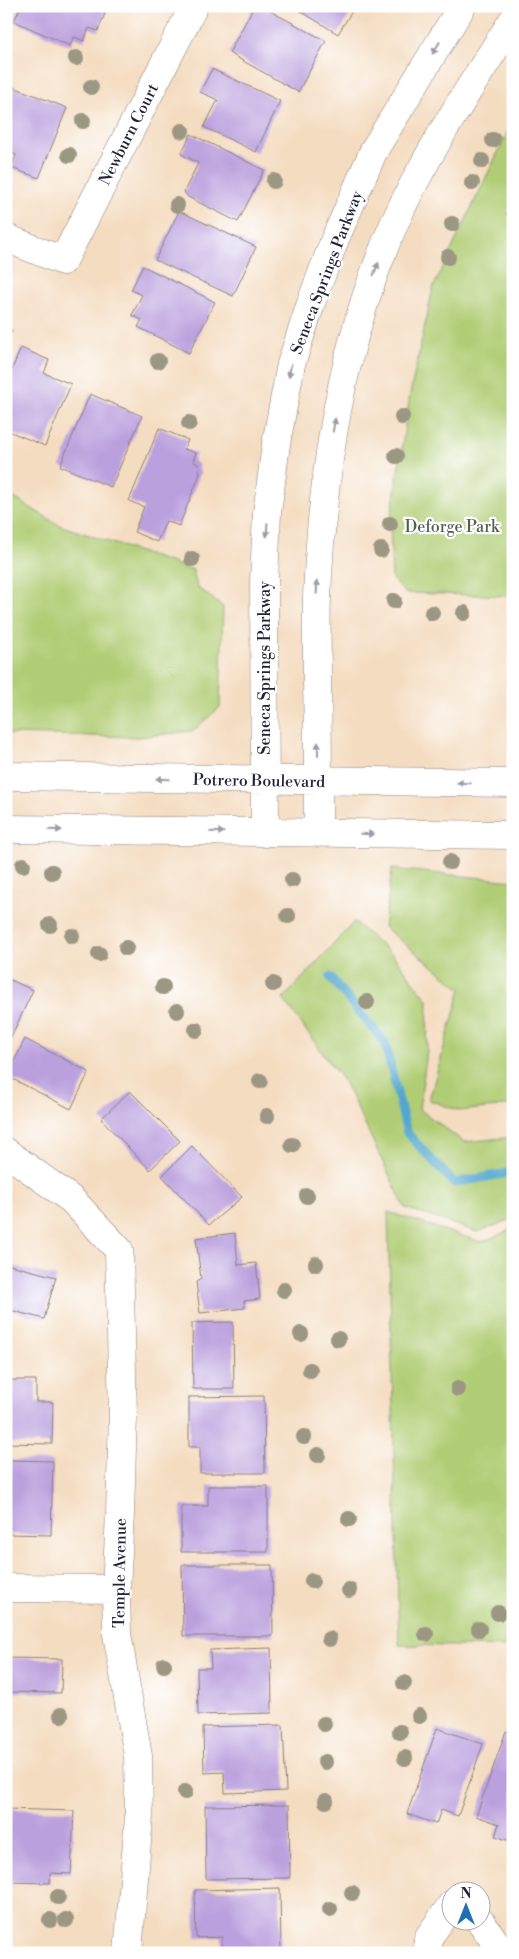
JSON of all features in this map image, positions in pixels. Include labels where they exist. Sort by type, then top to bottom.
[{"type":"street","name":"Newburn Court","points":[[6,238],[63,261],[194,6]]},
{"type":"street","name":"Seneca Springs Parkway","points":[[265,833],[264,581],[267,513],[276,444],[291,364],[335,239],[374,150],[462,6]]},
{"type":"street","points":[[318,833],[317,599],[320,548],[326,474],[348,358],[373,278],[394,224],[423,169],[513,20]]},
{"type":"street","name":"Potrero Boulevard","points":[[6,776],[513,783]]},
{"type":"street","points":[[6,829],[513,835]]},
{"type":"street","name":"Temple Avenue","points":[[6,1152],[72,1200],[119,1250],[123,1415],[116,1589],[117,1634],[138,1756],[140,1816],[128,1953]]},
{"type":"street","points":[[6,1588],[116,1589]]},
{"type":"street","points":[[428,1953],[428,1938],[442,1918]]},
{"type":"street","points":[[488,1932],[502,1953]]},
{"type":"path","points":[[513,205],[507,216],[513,220]]},
{"type":"green space","name":"Deforge Park","points":[[513,121],[513,596],[405,593],[392,579],[390,524],[410,394],[433,288]]},
{"type":"green space","points":[[6,493],[59,525],[193,570],[197,587],[223,607],[220,707],[193,731],[138,737],[6,734]]},
{"type":"green space","points":[[392,869],[513,881],[513,1105],[459,1111],[429,1100],[461,989],[384,927]]},
{"type":"green space","points":[[354,922],[392,954],[428,1000],[427,1052],[419,1109],[464,1142],[513,1137],[513,1219],[477,1232],[405,1208],[346,1085],[283,999]]},
{"type":"green space","points":[[388,1212],[481,1242],[506,1232],[513,1226],[513,1647],[399,1645]]},
{"type":"building","points":[[21,6],[108,6],[98,31],[89,28],[84,41],[74,37],[70,46],[14,21]]},
{"type":"building","points":[[254,6],[261,6],[326,41],[298,92],[229,53]]},
{"type":"building","points":[[292,6],[355,6],[338,34]]},
{"type":"building","points":[[212,69],[280,101],[256,152],[204,127],[218,100],[200,92]]},
{"type":"building","points":[[11,86],[67,108],[39,178],[11,168],[16,155],[6,151],[6,98]]},
{"type":"building","points":[[191,134],[264,170],[238,222],[188,197],[184,192],[198,163],[181,154]]},
{"type":"building","points":[[179,211],[256,247],[233,296],[155,260]]},
{"type":"building","points":[[143,266],[215,302],[189,353],[138,327],[142,320],[132,315],[142,295],[131,290]]},
{"type":"building","points":[[6,328],[12,330],[6,344]]},
{"type":"building","points":[[21,348],[49,360],[44,373],[71,384],[45,446],[6,430],[6,383]]},
{"type":"building","points":[[90,394],[142,416],[111,487],[60,466]]},
{"type":"building","points":[[159,428],[188,440],[184,449],[196,453],[193,461],[198,464],[200,474],[179,526],[166,521],[157,542],[134,532],[144,507],[129,501]]},
{"type":"building","points":[[6,978],[33,990],[6,1048]]},
{"type":"building","points":[[25,1039],[89,1072],[71,1109],[7,1076]]},
{"type":"building","points":[[130,1091],[180,1141],[150,1170],[101,1119]]},
{"type":"building","points":[[192,1146],[242,1197],[209,1225],[162,1176]]},
{"type":"building","points":[[235,1233],[238,1265],[256,1263],[260,1299],[244,1301],[245,1308],[200,1313],[196,1282],[201,1279],[196,1238]]},
{"type":"building","points":[[6,1264],[56,1277],[44,1319],[6,1309]]},
{"type":"building","points":[[233,1322],[234,1389],[193,1389],[192,1323]]},
{"type":"building","points":[[6,1380],[36,1380],[36,1402],[53,1402],[52,1444],[6,1443]]},
{"type":"building","points":[[264,1396],[265,1473],[200,1473],[200,1447],[189,1447],[189,1397]]},
{"type":"building","points":[[6,1460],[53,1461],[51,1535],[6,1534]]},
{"type":"building","points":[[208,1486],[268,1486],[268,1552],[181,1552],[181,1506],[208,1506]]},
{"type":"building","points":[[182,1565],[272,1565],[273,1636],[183,1636]]},
{"type":"building","points":[[271,1648],[272,1713],[198,1715],[197,1668],[211,1668],[210,1650]]},
{"type":"building","points":[[6,1658],[62,1659],[61,1693],[6,1692]]},
{"type":"building","points":[[283,1725],[286,1791],[225,1793],[224,1772],[204,1773],[203,1727]]},
{"type":"building","points":[[437,1728],[483,1744],[458,1816],[441,1810],[436,1824],[407,1814]]},
{"type":"building","points":[[506,1731],[513,1734],[513,1842],[495,1836],[499,1824],[476,1816]]},
{"type":"building","points":[[289,1805],[290,1878],[206,1879],[205,1806]]},
{"type":"building","points":[[6,1809],[74,1811],[71,1874],[50,1873],[50,1883],[6,1882]]},
{"type":"building","points":[[280,1888],[281,1953],[222,1953],[222,1937],[196,1938],[195,1890]]},
{"type":"waterway","points":[[330,977],[385,1043],[407,1133],[454,1183],[513,1172]]}]
